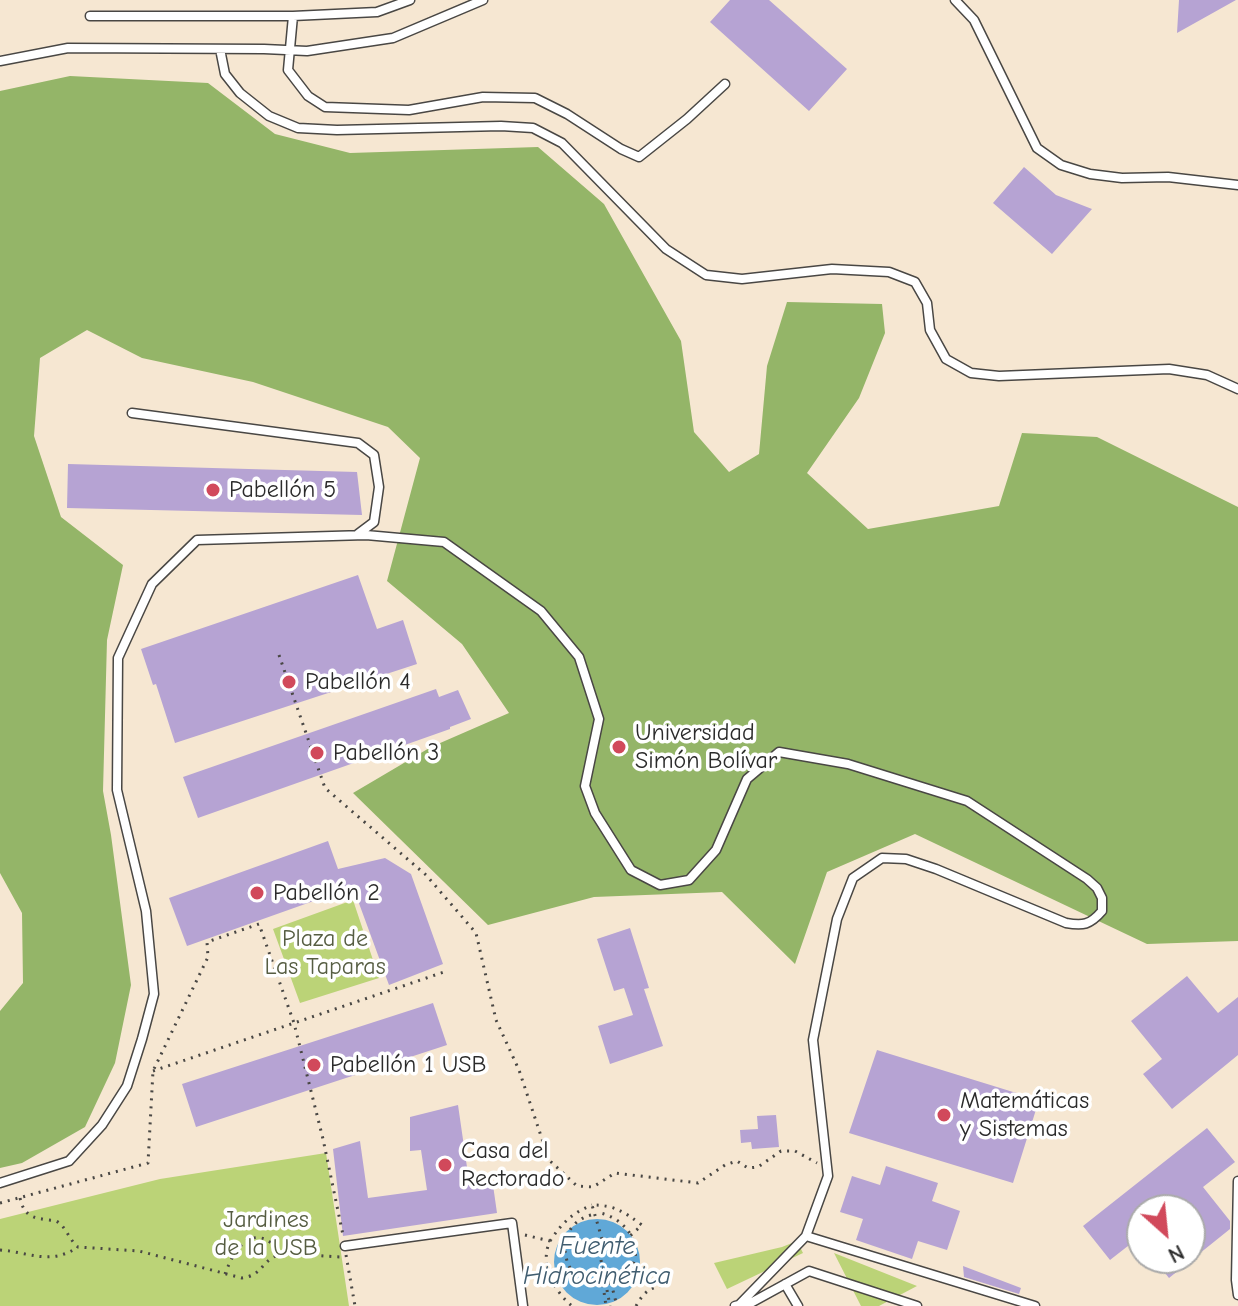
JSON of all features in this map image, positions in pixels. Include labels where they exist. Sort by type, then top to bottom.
[{"type":"lane","points":[[0,61],[68,48],[307,51],[393,38],[483,0]]},
{"type":"lane","points":[[955,0],[974,20],[1037,148],[1061,165],[1112,177],[1168,177],[1238,185]]},
{"type":"lane","points":[[90,16],[293,16],[377,12],[404,1]]},
{"type":"lane","points":[[293,16],[288,70],[308,96],[325,107],[409,110],[483,97],[535,98],[639,157],[725,84]]},
{"type":"lane","points":[[220,49],[225,74],[240,93],[269,116],[298,128],[533,128],[562,143],[666,249],[706,275],[742,279],[832,269],[889,272],[915,282],[927,303],[930,330],[946,359],[971,373],[999,376],[1169,369],[1207,375],[1238,389]]},
{"type":"lane","points":[[132,413],[358,443],[374,455],[379,487],[374,522],[358,535]]},
{"type":"lane","points":[[0,1183],[69,1161],[102,1125],[127,1086],[154,994],[146,911],[117,790],[118,658],[152,584],[197,540],[358,535],[444,542],[541,611],[579,657],[599,719],[585,786],[595,813],[631,870],[660,885],[689,880],[716,850],[747,779],[779,752],[848,764],[967,801],[1069,867],[1097,888],[1102,898],[1102,911],[1094,920],[1080,925],[1066,923],[906,859],[882,858],[853,878],[837,919],[813,1040],[828,1176],[806,1236],[737,1306]]},
{"type":"lane","points":[[1238,1181],[1238,1295]]},
{"type":"lane","points":[[345,1246],[512,1223],[523,1306]]},
{"type":"lane","points":[[806,1236],[1035,1306]]},
{"type":"lane","points":[[737,1306],[747,1305],[809,1271],[917,1306]]},
{"type":"lane","points":[[785,1284],[798,1306]]},
{"type":"path","points":[[279,655],[325,788],[426,875],[476,933],[496,1020],[519,1070],[549,1160],[577,1186],[593,1187],[615,1173],[698,1183],[725,1165],[737,1161],[748,1168],[758,1167],[781,1151],[795,1151],[827,1169]]},
{"type":"path","points":[[0,1203],[148,1163],[153,1071],[208,957],[207,942],[259,924],[294,1023],[323,1139],[355,1306]]},
{"type":"path","points":[[153,1071],[444,972]]},
{"type":"path","points":[[20,1198],[29,1216],[55,1220],[78,1247],[139,1251],[242,1278],[258,1273],[269,1259],[282,1254],[347,1258]]},
{"type":"path","points":[[572,1306],[562,1297],[547,1265],[547,1245],[561,1225],[570,1216],[592,1205],[608,1205],[642,1225],[630,1236]]},
{"type":"path","points":[[592,1205],[602,1239]]},
{"type":"path","points":[[591,1215],[574,1223],[564,1249],[572,1273],[590,1285],[603,1285],[625,1274],[634,1263],[635,1245],[626,1227],[616,1218],[600,1213]]},
{"type":"path","points":[[514,1236],[527,1235],[550,1241]]},
{"type":"path","points":[[225,1274],[235,1250],[247,1240],[267,1240],[282,1254]]},
{"type":"path","points":[[0,1250],[53,1257],[78,1247]]},
{"type":"path","points":[[601,1260],[604,1277]]},
{"type":"path","points":[[611,1283],[617,1306]]},
{"type":"path","points":[[636,1306],[641,1296],[651,1288],[667,1284]]},
{"type":"path","points":[[603,1285],[608,1306]]},
{"type":"path","points":[[607,1290],[608,1306]]},
{"type":"green space","points":[[70,76],[208,83],[275,134],[350,153],[538,147],[604,204],[681,341],[694,432],[729,472],[759,454],[767,366],[787,302],[882,304],[885,333],[859,398],[807,473],[868,529],[999,506],[1022,433],[1097,437],[1238,507],[1238,941],[1147,944],[915,834],[827,872],[795,964],[722,892],[594,897],[488,925],[353,793],[431,747],[509,713],[462,644],[387,581],[420,458],[388,427],[253,382],[142,358],[87,330],[40,358],[34,436],[61,517],[123,565],[107,640],[103,791],[131,985],[115,1063],[85,1127],[22,1163],[0,1168],[0,1011],[23,983],[22,913],[0,873],[0,91]]},
{"type":"green space","name":"Plaza de Las Taparas","points":[[353,900],[379,978],[300,1003],[273,929]]},
{"type":"green space","name":"Jardines de la USB","points":[[326,1153],[349,1306],[0,1306],[0,1219],[160,1179]]},
{"type":"green space","points":[[797,1241],[803,1253],[727,1289],[714,1263],[782,1247]]},
{"type":"green space","points":[[834,1253],[917,1286],[879,1306],[861,1306]]},
{"type":"water","name":"Fuente Hidrocinética","points":[[597,1219],[621,1226],[633,1238],[640,1262],[633,1286],[621,1298],[597,1305],[573,1298],[561,1286],[554,1262],[561,1238],[573,1226]]},
{"type":"building","points":[[730,0],[769,0],[847,69],[809,111],[710,22]]},
{"type":"building","points":[[1179,0],[1236,0],[1177,33]]},
{"type":"building","points":[[1024,167],[1056,195],[1092,209],[1052,254],[993,203]]},
{"type":"building","name":"Pabellón 5","points":[[68,464],[357,472],[362,515],[67,508]]},
{"type":"building","points":[[358,575],[377,629],[403,620],[417,664],[175,743],[141,649]]},
{"type":"building","name":"Pabellón 3","points":[[436,689],[439,697],[458,690],[471,719],[198,818],[183,777]]},
{"type":"building","points":[[328,841],[338,869],[385,858],[411,874],[443,964],[389,985],[353,887],[187,946],[169,898]]},
{"type":"building","points":[[630,928],[649,988],[644,989],[663,1046],[610,1064],[598,1026],[633,1015],[624,988],[614,991],[597,939]]},
{"type":"building","points":[[1187,976],[1218,1013],[1238,997],[1238,1055],[1172,1109],[1143,1074],[1162,1059],[1131,1021]]},
{"type":"building","name":"Pabellón 1 USB","points":[[433,1003],[447,1045],[196,1127],[182,1084]]},
{"type":"building","name":"Matemáticas y Sistemas","points":[[877,1050],[1039,1100],[1013,1183],[849,1133]]},
{"type":"building","name":"Casa del Rectorado","points":[[458,1105],[469,1181],[492,1178],[497,1213],[343,1236],[333,1149],[360,1141],[368,1198],[427,1190],[421,1150],[410,1151],[410,1117]]},
{"type":"building","points":[[776,1115],[779,1147],[752,1149],[751,1142],[741,1143],[740,1130],[758,1129],[757,1116]]},
{"type":"building","points":[[1207,1128],[1235,1162],[1203,1187],[1230,1221],[1230,1229],[1206,1248],[1206,1194],[1126,1194],[1126,1248],[1110,1260],[1083,1226]]},
{"type":"building","points":[[886,1166],[938,1183],[932,1201],[960,1211],[947,1250],[918,1241],[912,1259],[856,1240],[863,1219],[840,1212],[852,1176],[880,1185]]},
{"type":"building","points":[[963,1266],[1021,1288],[1019,1294],[964,1277]]},
{"type":"place","name":"Pabellón 5","points":[[213,490]]},
{"type":"place","name":"Pabellón 4","points":[[289,682]]},
{"type":"place","name":"Universidad Simón Bolívar","points":[[619,747]]},
{"type":"place","name":"Pabellón 3","points":[[317,753]]},
{"type":"place","name":"Pabellón 2","points":[[257,893]]},
{"type":"place","name":"Pabellón 1 USB","points":[[314,1065]]},
{"type":"place","name":"Matemáticas y Sistemas","points":[[944,1115]]},
{"type":"place","name":"Casa del Rectorado","points":[[445,1165]]}]
